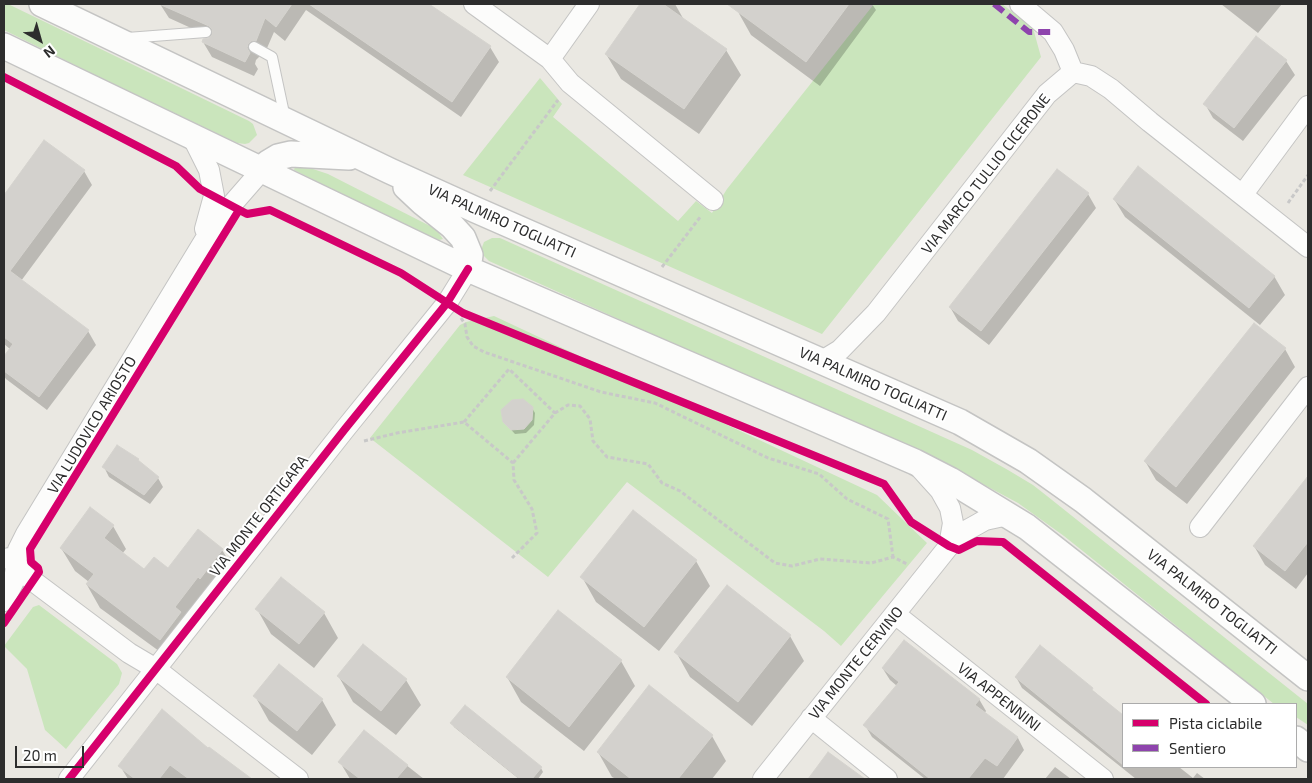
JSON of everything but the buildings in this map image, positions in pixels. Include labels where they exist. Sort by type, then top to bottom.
[{"type":"street","name":"VIA PALMIRO TOGLIATTI","points":[[42,4],[390,171],[960,422],[1028,461],[1083,500],[1308,678]]},
{"type":"street","points":[[474,4],[550,59],[570,83],[713,200]]},
{"type":"street","points":[[550,59],[589,4]]},
{"type":"street","points":[[1020,4],[1053,32],[1064,50],[1073,72],[1091,76],[1111,89],[1308,247]]},
{"type":"street","points":[[4,46],[468,269],[915,462],[950,480],[1008,515],[1048,544],[1252,703]]},
{"type":"street","name":"VIA MARCO TULLIO CICERONE","points":[[822,361],[840,350],[876,313],[1047,94],[1073,72]]},
{"type":"street","points":[[1243,194],[1308,106]]},
{"type":"street","name":"VIA LUDOVICO ARIOSTO","points":[[193,138],[208,170],[214,196],[196,255]]},
{"type":"street","points":[[262,170],[268,163],[278,157],[291,154],[362,158]]},
{"type":"street","name":"VIA LUDOVICO ARIOSTO","points":[[4,601],[14,581],[10,559],[18,550],[222,214],[262,170]]},
{"type":"street","name":"VIA PALMIRO TOGLIATTI","points":[[390,171],[422,202],[458,232],[469,249],[471,262],[468,269]]},
{"type":"street","name":"VIA MONTE ORTIGARA","points":[[69,779],[345,429],[454,310],[468,269]]},
{"type":"street","points":[[1200,526],[1308,387]]},
{"type":"street","points":[[915,462],[940,490],[950,508],[953,523],[949,546]]},
{"type":"street","name":"VIA MONTE CERVINO","points":[[763,779],[960,534],[990,518],[1008,515]]},
{"type":"street","points":[[10,559],[33,582],[129,653],[156,669],[298,779]]},
{"type":"street","name":"VIA APPENNINI","points":[[895,614],[1102,779]]},
{"type":"street","points":[[811,718],[887,779]]},
{"type":"street","points":[[1297,740],[1308,749]]},
{"type":"lane","points":[[115,39],[206,32]]},
{"type":"lane","points":[[254,47],[272,58],[286,122]]},
{"type":"path","points":[[476,210],[570,83]]},
{"type":"path","points":[[1274,219],[1291,200],[1308,174]]},
{"type":"path","points":[[648,285],[713,200]]},
{"type":"path","points":[[454,310],[472,317]]},
{"type":"path","points":[[454,310],[466,324],[467,337],[473,346],[484,352],[601,392],[655,403],[768,458],[819,474],[847,499],[888,519],[893,557]]},
{"type":"path","points":[[361,442],[397,433],[464,422],[509,369],[555,413]]},
{"type":"path","points":[[512,558],[537,533],[532,509],[514,480],[513,463],[555,413],[568,405],[580,406],[590,419],[593,441],[607,457],[648,464],[662,483],[680,491],[775,563],[792,566],[820,560],[871,564],[893,557],[914,568]]},
{"type":"path","points":[[464,422],[513,463]]},
{"type":"green space","points":[[4,4],[8,4],[249,121],[253,124],[257,135],[249,143],[237,143],[4,30]]},
{"type":"green space","points":[[874,4],[1002,4],[1033,28],[1041,57],[822,334],[463,175],[540,78],[562,104],[553,117],[678,221],[696,201],[712,213],[727,189]]},
{"type":"green space","points":[[301,165],[328,174],[436,229],[443,239],[439,240],[387,217],[294,170],[295,167]]},
{"type":"green space","points":[[492,238],[500,238],[972,450],[1008,470],[1033,485],[1308,704],[1308,725],[1297,718],[1297,703],[1273,703],[1064,536],[1018,503],[962,473],[489,261],[481,250],[484,242]]},
{"type":"green space","points":[[494,316],[877,495],[927,543],[841,646],[824,631],[627,482],[548,577],[370,438],[460,325]]},
{"type":"green space","points":[[39,605],[117,664],[122,673],[119,684],[66,749],[45,730],[27,669],[4,646],[33,607]]},
{"type":"marked path","points":[[994,4],[1029,32],[1053,32]]},
{"type":"cycle path","points":[[4,77],[176,166],[200,189],[247,214],[270,210],[401,273],[463,313],[884,484],[911,522],[949,546],[959,550],[977,541],[1003,542],[1205,703]]},
{"type":"cycle path","points":[[4,623],[39,572],[38,568],[31,562],[30,549],[239,210]]},
{"type":"cycle path","points":[[69,779],[345,429],[447,303],[468,269]]}]
